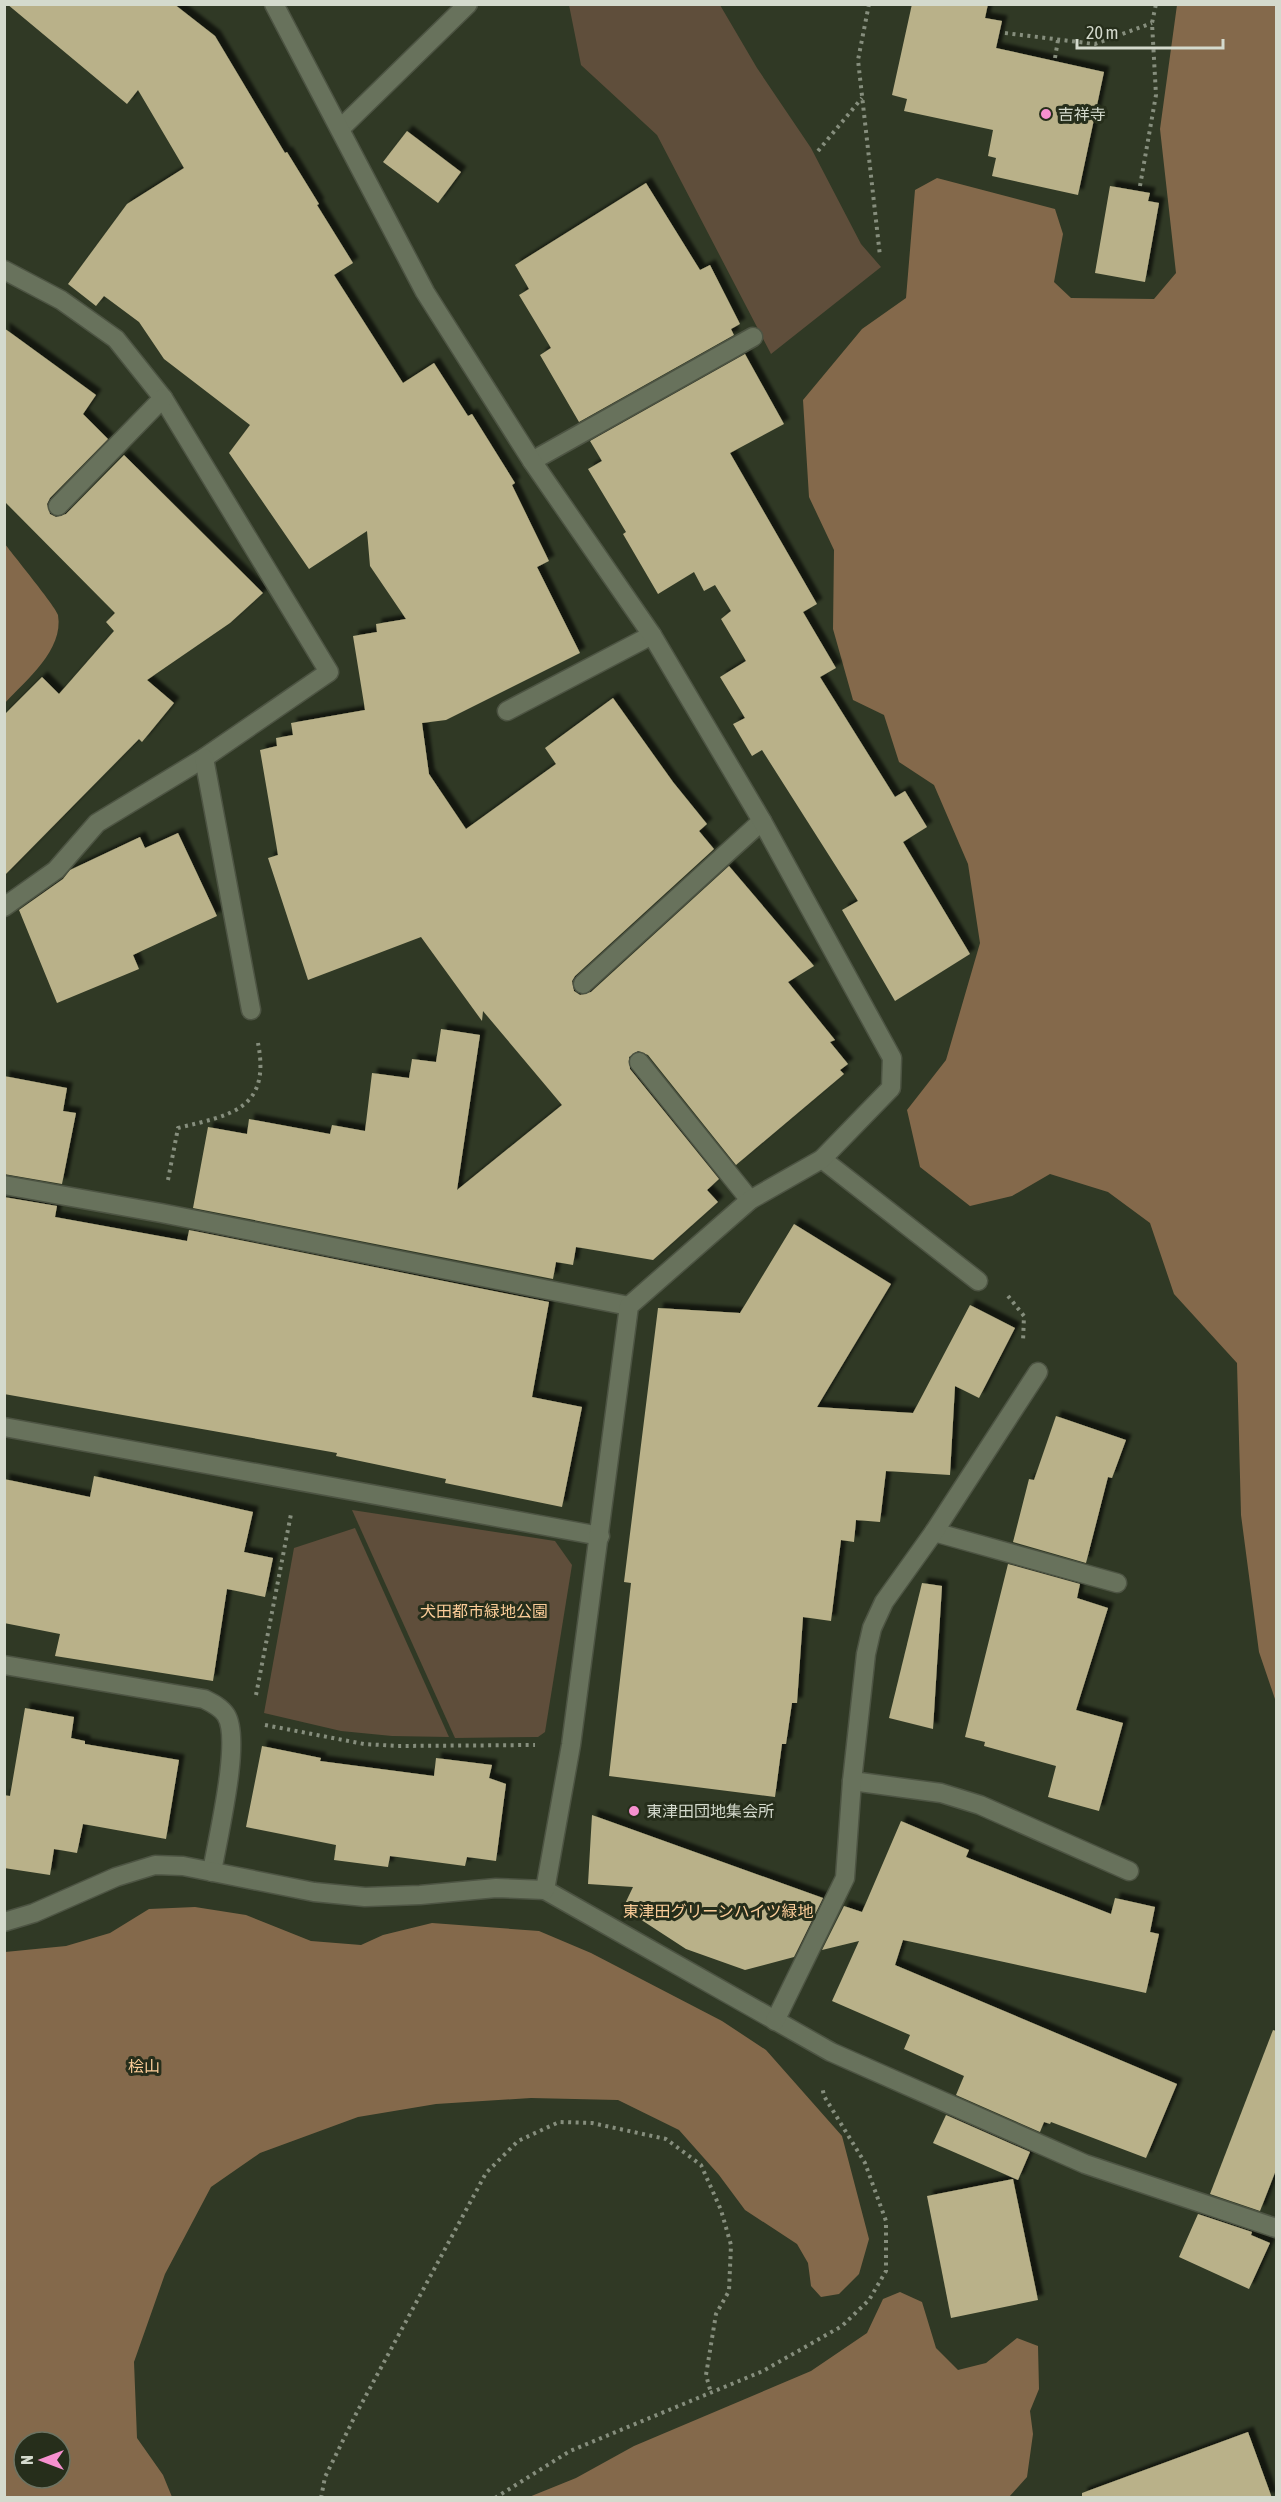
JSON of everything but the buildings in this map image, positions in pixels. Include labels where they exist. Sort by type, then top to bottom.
[{"type":"street","points":[[274,4],[425,292],[532,461],[652,635],[762,820],[892,1059],[891,1088],[822,1159],[750,1200],[629,1306],[571,1745],[545,1890]]},
{"type":"street","points":[[340,129],[468,4]]},
{"type":"street","points":[[4,270],[61,300],[116,339],[163,398],[329,672],[204,758],[97,823],[56,870],[4,907]]},
{"type":"street","points":[[532,461],[753,337]]},
{"type":"street","points":[[58,506],[163,398]]},
{"type":"street","points":[[507,711],[652,635]]},
{"type":"street","points":[[204,758],[251,1010]]},
{"type":"street","points":[[584,984],[762,820]]},
{"type":"street","points":[[639,1062],[750,1200]]},
{"type":"street","points":[[822,1159],[978,1281]]},
{"type":"street","points":[[4,1185],[162,1213],[629,1306]]},
{"type":"street","points":[[775,2021],[845,1878],[852,1781],[866,1654],[872,1628],[884,1602],[934,1532],[1038,1372]]},
{"type":"street","points":[[4,1427],[600,1536]]},
{"type":"street","points":[[934,1532],[1117,1583]]},
{"type":"street","points":[[4,1665],[204,1699],[217,1705],[226,1715],[233,1741],[212,1872]]},
{"type":"street","points":[[852,1781],[941,1794],[980,1805],[1129,1871]]},
{"type":"street","points":[[4,1922],[34,1913],[116,1877],[155,1865],[183,1866],[314,1892],[365,1897],[496,1888],[545,1890],[831,2052],[1085,2164],[1276,2228]]},
{"type":"path","points":[[869,4],[858,60],[880,256]]},
{"type":"path","points":[[1140,186],[1156,95],[1152,23],[1156,4]]},
{"type":"path","points":[[1005,33],[1095,44],[1152,23]]},
{"type":"path","points":[[1055,58],[1058,40]]},
{"type":"path","points":[[818,150],[863,98]]},
{"type":"path","points":[[162,1213],[178,1128],[228,1116],[248,1102],[257,1089],[260,1056],[251,1010]]},
{"type":"path","points":[[978,1281],[1012,1298],[1024,1316],[1023,1363],[1038,1372]]},
{"type":"path","points":[[255,1699],[298,1481]]},
{"type":"path","points":[[261,1724],[364,1744],[398,1746],[571,1745]]},
{"type":"path","points":[[495,2498],[570,2451],[763,2371],[842,2326],[869,2300],[886,2271],[886,2221],[865,2163],[824,2096],[821,2078],[831,2052]]},
{"type":"path","points":[[321,2498],[325,2477],[361,2404],[486,2173],[518,2141],[559,2122],[592,2123],[666,2139],[701,2165],[721,2210],[731,2246],[729,2291],[716,2314],[706,2375],[711,2393]]},
{"type":"green space","points":[[569,5],[720,5],[757,68],[811,148],[861,244],[881,267],[771,354],[657,135],[581,65]]},
{"type":"green space","points":[[1177,5],[1276,5],[1276,1702],[1259,1652],[1241,1515],[1237,1363],[1174,1294],[1150,1223],[1108,1192],[1050,1174],[1012,1196],[970,1206],[920,1167],[907,1110],[946,1060],[980,943],[968,864],[934,785],[899,762],[884,715],[853,700],[833,629],[834,550],[809,497],[803,400],[862,329],[906,298],[915,190],[937,178],[1055,209],[1063,234],[1054,282],[1071,298],[1154,299],[1176,273],[1160,129]]},
{"type":"green space","points":[[5,544],[55,610],[58,615],[58,628],[55,640],[42,664],[5,703]]},
{"type":"green space","name":"犬田都市緑地公園","points":[[352,1510],[555,1541],[572,1565],[545,1732],[538,1737],[455,1738]]},
{"type":"green space","points":[[355,1528],[449,1737],[392,1736],[341,1731],[264,1713],[294,1548]]},
{"type":"green space","name":"桧山","points":[[195,1907],[246,1915],[311,1941],[361,1945],[383,1935],[432,1923],[539,1931],[591,1953],[722,2021],[766,2050],[842,2136],[869,2239],[859,2274],[839,2294],[821,2297],[811,2286],[808,2263],[797,2244],[745,2210],[719,2175],[679,2130],[618,2100],[531,2098],[436,2104],[358,2117],[260,2153],[211,2187],[165,2274],[134,2362],[137,2438],[163,2475],[172,2497],[5,2497],[5,1952],[66,1946],[110,1933],[149,1909]]},
{"type":"green space","points":[[900,2292],[922,2302],[936,2348],[958,2370],[986,2363],[1017,2338],[1038,2346],[1039,2389],[1030,2411],[1033,2434],[1027,2477],[1009,2497],[529,2497],[576,2478],[634,2446],[811,2371],[867,2333],[883,2299]]},
{"type":"place","name":"吉祥寺","points":[[1046,114]]},
{"type":"place","name":"東津田団地集会所","points":[[634,1811]]},
{"type":"park label","name":"東津田グリーンハイツ緑地","points":[[718,1911]]}]
